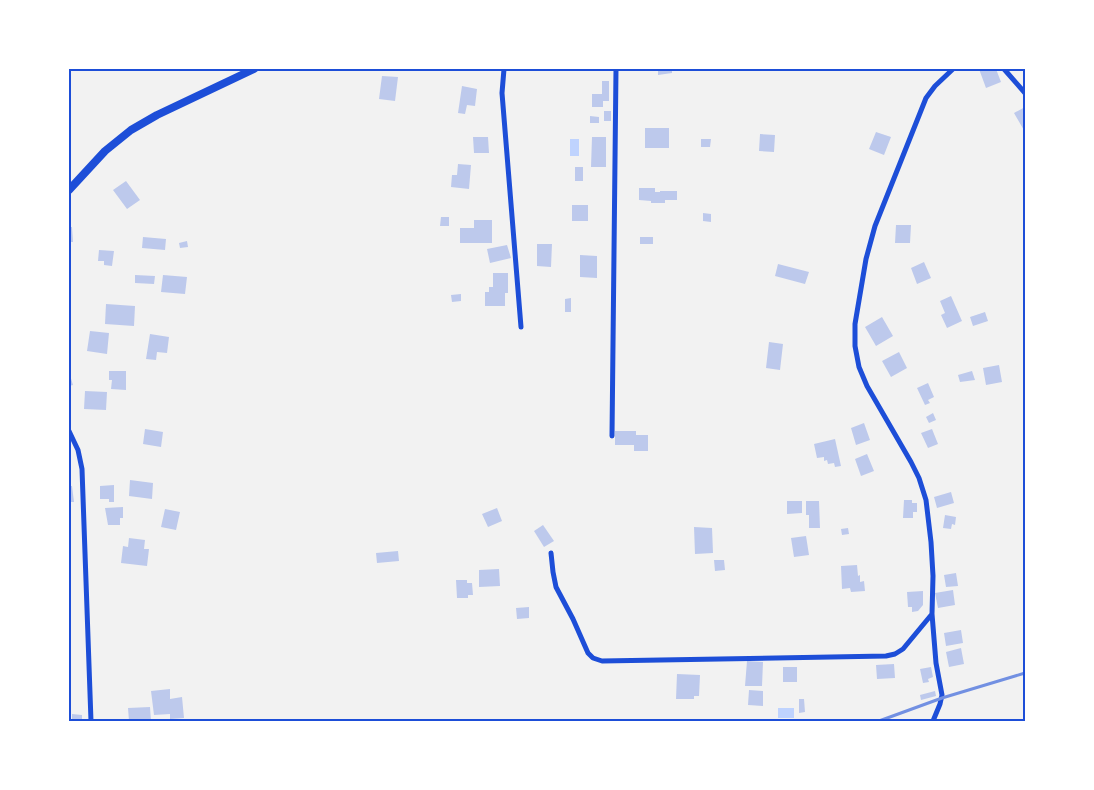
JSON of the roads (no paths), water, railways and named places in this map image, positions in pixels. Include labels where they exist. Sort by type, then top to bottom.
[{"type":"main road","points":[[69,190],[105,151],[131,130],[254,69]]},
{"type":"street","points":[[504,69],[502,97],[521,327]]},
{"type":"street","points":[[612,436],[616,69]]},
{"type":"street","points":[[933,721],[942,695],[936,663],[929,519],[925,495],[913,466],[862,375],[856,351],[855,330],[866,260],[879,214],[926,98],[934,86],[953,69]]},
{"type":"street","points":[[1004,69],[1025,93]]},
{"type":"street","points":[[69,431],[78,450],[81,464],[91,721]]},
{"type":"street","points":[[551,552],[556,587],[586,650],[593,658],[602,661],[886,656],[903,649],[932,614]]},
{"type":"water","points":[[570,139],[579,139],[579,156],[570,156]]},
{"type":"water","points":[[778,708],[794,708],[794,718],[778,718]]},
{"type":"railway","points":[[879,721],[942,698],[1025,673]]}]
